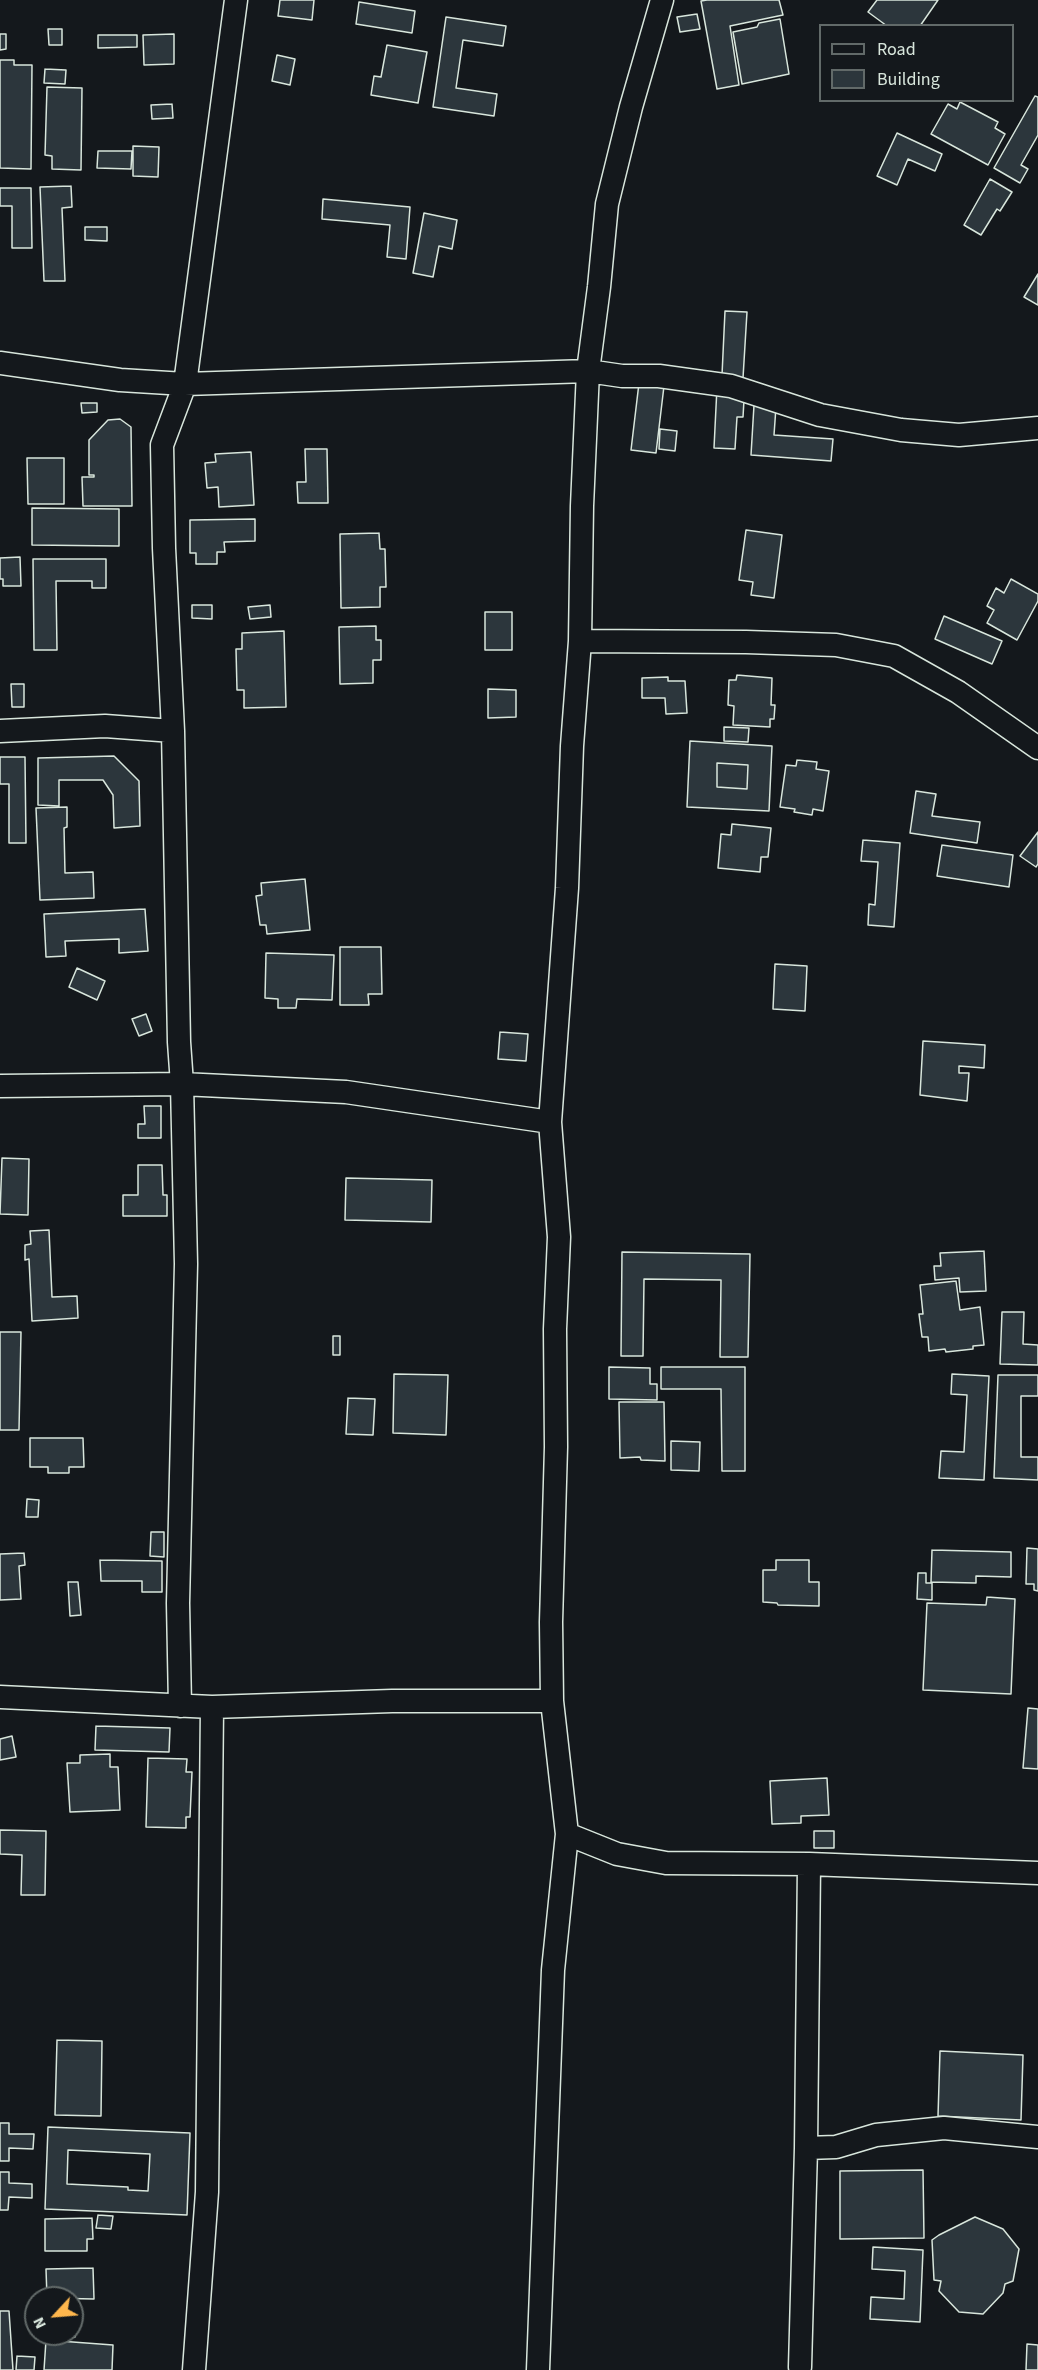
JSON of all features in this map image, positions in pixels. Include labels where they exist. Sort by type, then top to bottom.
[{"type":"street","points":[[180,1706],[178,1603],[186,1264],[182,1084],[178,1030],[173,732],[164,548],[162,445],[185,384],[236,0]]},
{"type":"street","points":[[538,2370],[553,1970],[567,1834],[552,1701],[551,1622],[556,1447],[555,1329],[559,1237],[550,1122],[567,888],[572,746],[580,641],[582,506],[588,370],[607,204],[631,107],[662,0]]},
{"type":"street","points":[[0,363],[120,380],[185,384],[588,370],[622,376],[659,376],[731,386],[820,415],[901,430],[958,435],[1038,428]]},
{"type":"street","points":[[580,641],[836,645],[894,656],[958,692],[1038,748]]},
{"type":"street","points":[[0,731],[105,726],[173,732]]},
{"type":"street","points":[[0,1086],[182,1084],[346,1092],[550,1122]]},
{"type":"street","points":[[0,1697],[212,1707],[392,1701],[552,1701]]},
{"type":"street","points":[[194,2370],[207,2192],[212,1707]]},
{"type":"street","points":[[567,1834],[617,1854],[666,1863],[809,1864],[1038,1873]]},
{"type":"street","points":[[800,2367],[806,2148],[809,1864]]},
{"type":"street","points":[[806,2148],[836,2147],[876,2135],[944,2128],[1038,2137]]},
{"type":"building","points":[[280,0],[314,0],[312,20],[278,16]]},
{"type":"building","points":[[779,0],[783,15],[730,26],[739,85],[717,89],[701,1]]},
{"type":"building","points":[[877,0],[938,0],[921,24],[884,24],[868,12]]},
{"type":"building","points":[[359,2],[415,11],[412,33],[356,24]]},
{"type":"building","points":[[697,14],[700,29],[680,32],[677,17]]},
{"type":"building","points":[[446,17],[506,26],[503,46],[463,40],[456,88],[497,94],[494,116],[433,107]]},
{"type":"building","points":[[780,19],[789,74],[742,84],[733,32]]},
{"type":"building","points":[[48,29],[62,29],[62,45],[49,45]]},
{"type":"building","points":[[0,34],[6,34],[6,49],[0,50]]},
{"type":"building","points":[[174,34],[174,64],[144,65],[143,35]]},
{"type":"building","points":[[98,35],[137,35],[137,47],[98,48]]},
{"type":"building","points":[[387,45],[427,52],[418,103],[371,95],[374,76],[381,77]]},
{"type":"building","points":[[277,55],[295,59],[290,85],[272,81]]},
{"type":"building","points":[[0,60],[14,60],[14,65],[32,65],[31,169],[0,168]]},
{"type":"building","points":[[45,69],[66,70],[65,84],[44,83]]},
{"type":"building","points":[[47,87],[82,88],[81,170],[52,169],[52,156],[45,155]]},
{"type":"building","points":[[1035,96],[1038,97],[1038,135],[1021,165],[1028,169],[1020,183],[994,168]]},
{"type":"building","points":[[960,102],[998,122],[995,128],[1005,134],[988,165],[931,134],[948,104],[957,109]]},
{"type":"building","points":[[172,104],[173,118],[152,119],[151,105]]},
{"type":"building","points":[[897,133],[942,154],[935,171],[908,159],[897,185],[877,176]]},
{"type":"building","points":[[133,146],[159,147],[158,177],[133,176]]},
{"type":"building","points":[[98,151],[132,151],[131,169],[97,168]]},
{"type":"building","points":[[990,179],[1012,192],[1000,211],[997,209],[981,235],[964,225]]},
{"type":"building","points":[[71,186],[72,207],[62,208],[65,281],[44,281],[40,187]]},
{"type":"building","points":[[0,188],[31,188],[32,248],[12,248],[12,206],[0,206]]},
{"type":"building","points":[[323,199],[410,207],[406,259],[387,257],[390,225],[322,219]]},
{"type":"building","points":[[424,213],[457,220],[452,249],[439,246],[433,277],[413,273]]},
{"type":"building","points":[[85,227],[107,227],[107,241],[85,240]]},
{"type":"building","points":[[1038,274],[1038,305],[1024,297]]},
{"type":"building","points":[[725,311],[747,312],[743,378],[722,375]]},
{"type":"building","points":[[639,383],[664,386],[656,453],[631,450]]},
{"type":"building","points":[[717,387],[738,389],[737,400],[744,400],[743,417],[737,417],[735,449],[714,448]]},
{"type":"building","points":[[81,403],[97,403],[97,412],[82,413]]},
{"type":"building","points":[[754,405],[776,407],[774,435],[833,439],[831,461],[751,455]]},
{"type":"building","points":[[120,419],[131,427],[132,506],[83,506],[82,477],[94,477],[94,475],[89,475],[89,440],[108,420]]},
{"type":"building","points":[[660,429],[677,431],[675,451],[659,449]]},
{"type":"building","points":[[305,449],[327,449],[328,503],[298,503],[297,482],[306,482]]},
{"type":"building","points":[[251,452],[254,505],[219,507],[218,487],[207,488],[205,463],[216,462],[215,454]]},
{"type":"building","points":[[27,458],[64,458],[64,504],[28,504]]},
{"type":"building","points":[[32,508],[119,509],[119,546],[32,545]]},
{"type":"building","points":[[255,519],[255,541],[224,542],[225,552],[217,552],[217,564],[196,564],[196,553],[190,553],[190,520]]},
{"type":"building","points":[[746,530],[782,535],[774,598],[751,595],[753,582],[739,580]]},
{"type":"building","points":[[379,533],[380,549],[385,549],[386,587],[380,587],[380,607],[341,608],[340,534]]},
{"type":"building","points":[[20,557],[21,586],[3,586],[3,579],[0,579],[0,558]]},
{"type":"building","points":[[33,559],[106,559],[106,588],[92,588],[92,581],[56,581],[57,650],[34,650]]},
{"type":"building","points":[[1011,579],[1038,594],[1038,601],[1017,640],[987,623],[994,610],[987,606],[996,588],[1004,593]]},
{"type":"building","points":[[192,605],[212,605],[212,619],[192,618]]},
{"type":"building","points":[[270,605],[271,617],[250,619],[248,607]]},
{"type":"building","points":[[485,612],[512,612],[512,650],[485,650]]},
{"type":"building","points":[[944,616],[1002,641],[992,664],[935,639]]},
{"type":"building","points":[[376,626],[376,640],[381,640],[381,660],[373,660],[373,683],[340,684],[339,627]]},
{"type":"building","points":[[284,631],[286,707],[244,708],[244,690],[237,690],[236,649],[242,649],[242,633]]},
{"type":"building","points":[[737,675],[772,678],[771,705],[775,705],[774,719],[770,719],[770,727],[733,725],[734,706],[728,705],[729,680],[736,680]]},
{"type":"building","points":[[668,677],[668,681],[685,681],[687,713],[666,714],[665,698],[642,698],[642,678]]},
{"type":"building","points":[[11,684],[24,684],[24,707],[12,707]]},
{"type":"building","points":[[488,689],[516,690],[516,717],[488,718]]},
{"type":"building","points":[[724,727],[749,728],[748,742],[724,741]]},
{"type":"building","points":[[690,741],[772,746],[769,811],[687,807]],"holes":[[[717,763],[748,765],[747,789],[717,787]]]},
{"type":"building","points":[[114,756],[139,781],[140,826],[114,828],[113,795],[103,780],[59,780],[59,806],[38,805],[38,758]]},
{"type":"building","points":[[0,757],[25,757],[26,843],[9,843],[9,784],[0,784]]},
{"type":"building","points":[[797,760],[817,762],[816,769],[829,771],[823,811],[813,809],[812,815],[780,807],[786,765],[796,766]]},
{"type":"building","points":[[717,763],[748,765],[747,789],[717,787]]},
{"type":"building","points":[[916,791],[936,794],[932,816],[980,822],[977,843],[910,833]]},
{"type":"building","points":[[67,807],[67,827],[64,828],[65,873],[93,872],[94,898],[40,900],[36,808]]},
{"type":"building","points":[[732,824],[771,828],[768,857],[761,857],[760,872],[718,868],[721,834],[731,835]]},
{"type":"building","points":[[1038,832],[1038,864],[1036,867],[1020,856]]},
{"type":"building","points":[[863,840],[900,843],[894,927],[868,925],[869,904],[875,905],[878,862],[861,861]]},
{"type":"building","points":[[942,845],[1013,855],[1009,887],[937,876]]},
{"type":"building","points":[[305,879],[310,930],[267,934],[266,925],[260,925],[256,896],[262,895],[261,883]]},
{"type":"building","points":[[145,909],[148,951],[119,953],[119,939],[65,941],[66,956],[46,957],[44,914]]},
{"type":"building","points":[[340,947],[381,947],[382,994],[368,994],[369,1005],[340,1005]]},
{"type":"building","points":[[266,953],[334,955],[332,1000],[297,999],[296,1008],[278,1008],[278,999],[265,998]]},
{"type":"building","points":[[775,964],[807,966],[805,1011],[773,1009]]},
{"type":"building","points":[[77,968],[105,981],[97,1000],[69,987]]},
{"type":"building","points":[[146,1014],[152,1031],[139,1036],[132,1019]]},
{"type":"building","points":[[500,1032],[528,1034],[526,1061],[498,1059]]},
{"type":"building","points":[[923,1041],[985,1045],[984,1068],[959,1066],[959,1073],[969,1073],[967,1101],[920,1095]]},
{"type":"building","points":[[144,1106],[161,1106],[161,1138],[138,1138],[138,1124],[145,1124]]},
{"type":"building","points":[[2,1158],[29,1159],[28,1215],[0,1214]]},
{"type":"building","points":[[138,1165],[162,1165],[163,1195],[167,1195],[167,1216],[123,1216],[123,1195],[138,1195]]},
{"type":"building","points":[[346,1178],[432,1180],[431,1222],[345,1220]]},
{"type":"building","points":[[49,1230],[52,1297],[77,1296],[78,1318],[32,1321],[29,1259],[25,1260],[25,1245],[31,1244],[30,1231]]},
{"type":"building","points":[[984,1251],[986,1291],[960,1292],[959,1278],[935,1280],[934,1266],[941,1266],[940,1253]]},
{"type":"building","points":[[622,1252],[750,1254],[748,1357],[720,1357],[721,1280],[644,1279],[643,1356],[621,1356]]},
{"type":"building","points":[[956,1281],[960,1310],[980,1307],[984,1345],[973,1346],[973,1349],[946,1352],[945,1349],[929,1351],[928,1337],[922,1337],[919,1314],[923,1314],[920,1285]]},
{"type":"building","points":[[1002,1312],[1024,1312],[1023,1344],[1038,1345],[1038,1365],[1000,1364]]},
{"type":"building","points":[[0,1332],[21,1332],[19,1430],[0,1430]]},
{"type":"building","points":[[333,1336],[340,1336],[340,1355],[333,1355]]},
{"type":"building","points":[[609,1367],[650,1368],[650,1384],[657,1384],[657,1400],[609,1399]]},
{"type":"building","points":[[661,1367],[745,1367],[745,1471],[722,1471],[721,1389],[661,1389]]},
{"type":"building","points":[[394,1374],[448,1375],[446,1435],[393,1433]]},
{"type":"building","points":[[952,1374],[989,1376],[984,1480],[939,1478],[941,1451],[964,1452],[967,1395],[951,1394]]},
{"type":"building","points":[[998,1375],[1038,1375],[1038,1396],[1021,1396],[1021,1457],[1038,1457],[1038,1480],[994,1478]]},
{"type":"building","points":[[348,1398],[375,1399],[373,1435],[346,1434]]},
{"type":"building","points":[[619,1402],[664,1402],[665,1461],[641,1460],[640,1457],[620,1458]]},
{"type":"building","points":[[30,1438],[83,1438],[84,1467],[69,1467],[69,1473],[48,1473],[48,1467],[30,1467]]},
{"type":"building","points":[[671,1441],[700,1442],[699,1471],[671,1470]]},
{"type":"building","points":[[27,1499],[39,1500],[38,1517],[26,1517]]},
{"type":"building","points":[[151,1532],[164,1532],[164,1557],[150,1556]]},
{"type":"building","points":[[1027,1548],[1038,1549],[1038,1591],[1034,1590],[1034,1584],[1026,1584]]},
{"type":"building","points":[[932,1550],[1011,1552],[1011,1577],[976,1576],[976,1583],[931,1582]]},
{"type":"building","points":[[24,1553],[25,1565],[19,1566],[21,1599],[0,1600],[0,1554]]},
{"type":"building","points":[[100,1560],[162,1561],[162,1592],[142,1592],[142,1581],[101,1581]]},
{"type":"building","points":[[776,1560],[809,1560],[809,1582],[819,1582],[819,1606],[778,1605],[763,1602],[763,1570],[776,1570]]},
{"type":"building","points":[[918,1573],[926,1573],[926,1583],[932,1583],[932,1600],[917,1599]]},
{"type":"building","points":[[68,1582],[78,1582],[81,1615],[70,1616]]},
{"type":"building","points":[[987,1597],[1015,1599],[1011,1694],[923,1690],[927,1603],[986,1605]]},
{"type":"building","points":[[1028,1708],[1038,1709],[1038,1769],[1023,1768]]},
{"type":"building","points":[[96,1726],[170,1728],[169,1752],[95,1750]]},
{"type":"building","points":[[12,1736],[16,1757],[0,1760],[0,1739]]},
{"type":"building","points":[[110,1754],[110,1767],[118,1767],[120,1810],[70,1812],[67,1763],[80,1763],[80,1755]]},
{"type":"building","points":[[148,1758],[187,1759],[186,1772],[192,1772],[190,1817],[186,1817],[186,1828],[146,1827]]},
{"type":"building","points":[[827,1778],[829,1815],[801,1816],[801,1823],[772,1824],[770,1781]]},
{"type":"building","points":[[0,1830],[46,1831],[45,1895],[21,1895],[22,1855],[0,1854]]},
{"type":"building","points":[[814,1831],[834,1831],[834,1848],[814,1848]]},
{"type":"building","points":[[57,2040],[102,2041],[101,2116],[55,2115]]},
{"type":"building","points":[[940,2051],[1023,2055],[1021,2120],[938,2116]]},
{"type":"building","points":[[0,2123],[9,2123],[9,2134],[34,2134],[33,2149],[9,2148],[9,2161],[0,2161]]},
{"type":"building","points":[[48,2127],[190,2133],[187,2215],[45,2209]],"holes":[[[68,2150],[150,2154],[148,2191],[128,2190],[128,2187],[67,2184]]]},
{"type":"building","points":[[923,2170],[924,2238],[840,2239],[840,2171]]},
{"type":"building","points":[[0,2172],[9,2172],[9,2183],[32,2184],[32,2198],[9,2197],[8,2210],[0,2210]]},
{"type":"building","points":[[98,2215],[113,2216],[111,2229],[96,2228]]},
{"type":"building","points":[[975,2217],[1003,2229],[1019,2249],[1013,2281],[1005,2284],[1003,2293],[983,2314],[959,2312],[939,2291],[941,2281],[934,2280],[932,2240]]},
{"type":"building","points":[[92,2218],[93,2239],[87,2239],[87,2251],[45,2251],[45,2219]]},
{"type":"building","points":[[873,2247],[923,2250],[920,2322],[870,2319],[871,2297],[904,2299],[905,2271],[872,2269]]},
{"type":"building","points":[[93,2268],[94,2299],[84,2299],[84,2286],[47,2286],[46,2269]]},
{"type":"building","points":[[0,2311],[9,2311],[13,2370],[0,2370]]},
{"type":"building","points":[[84,2343],[113,2345],[112,2370],[44,2370],[46,2346],[84,2346]]},
{"type":"building","points":[[1027,2344],[1038,2345],[1038,2370],[1026,2370]]},
{"type":"building","points":[[17,2356],[35,2357],[34,2370],[16,2370]]}]
